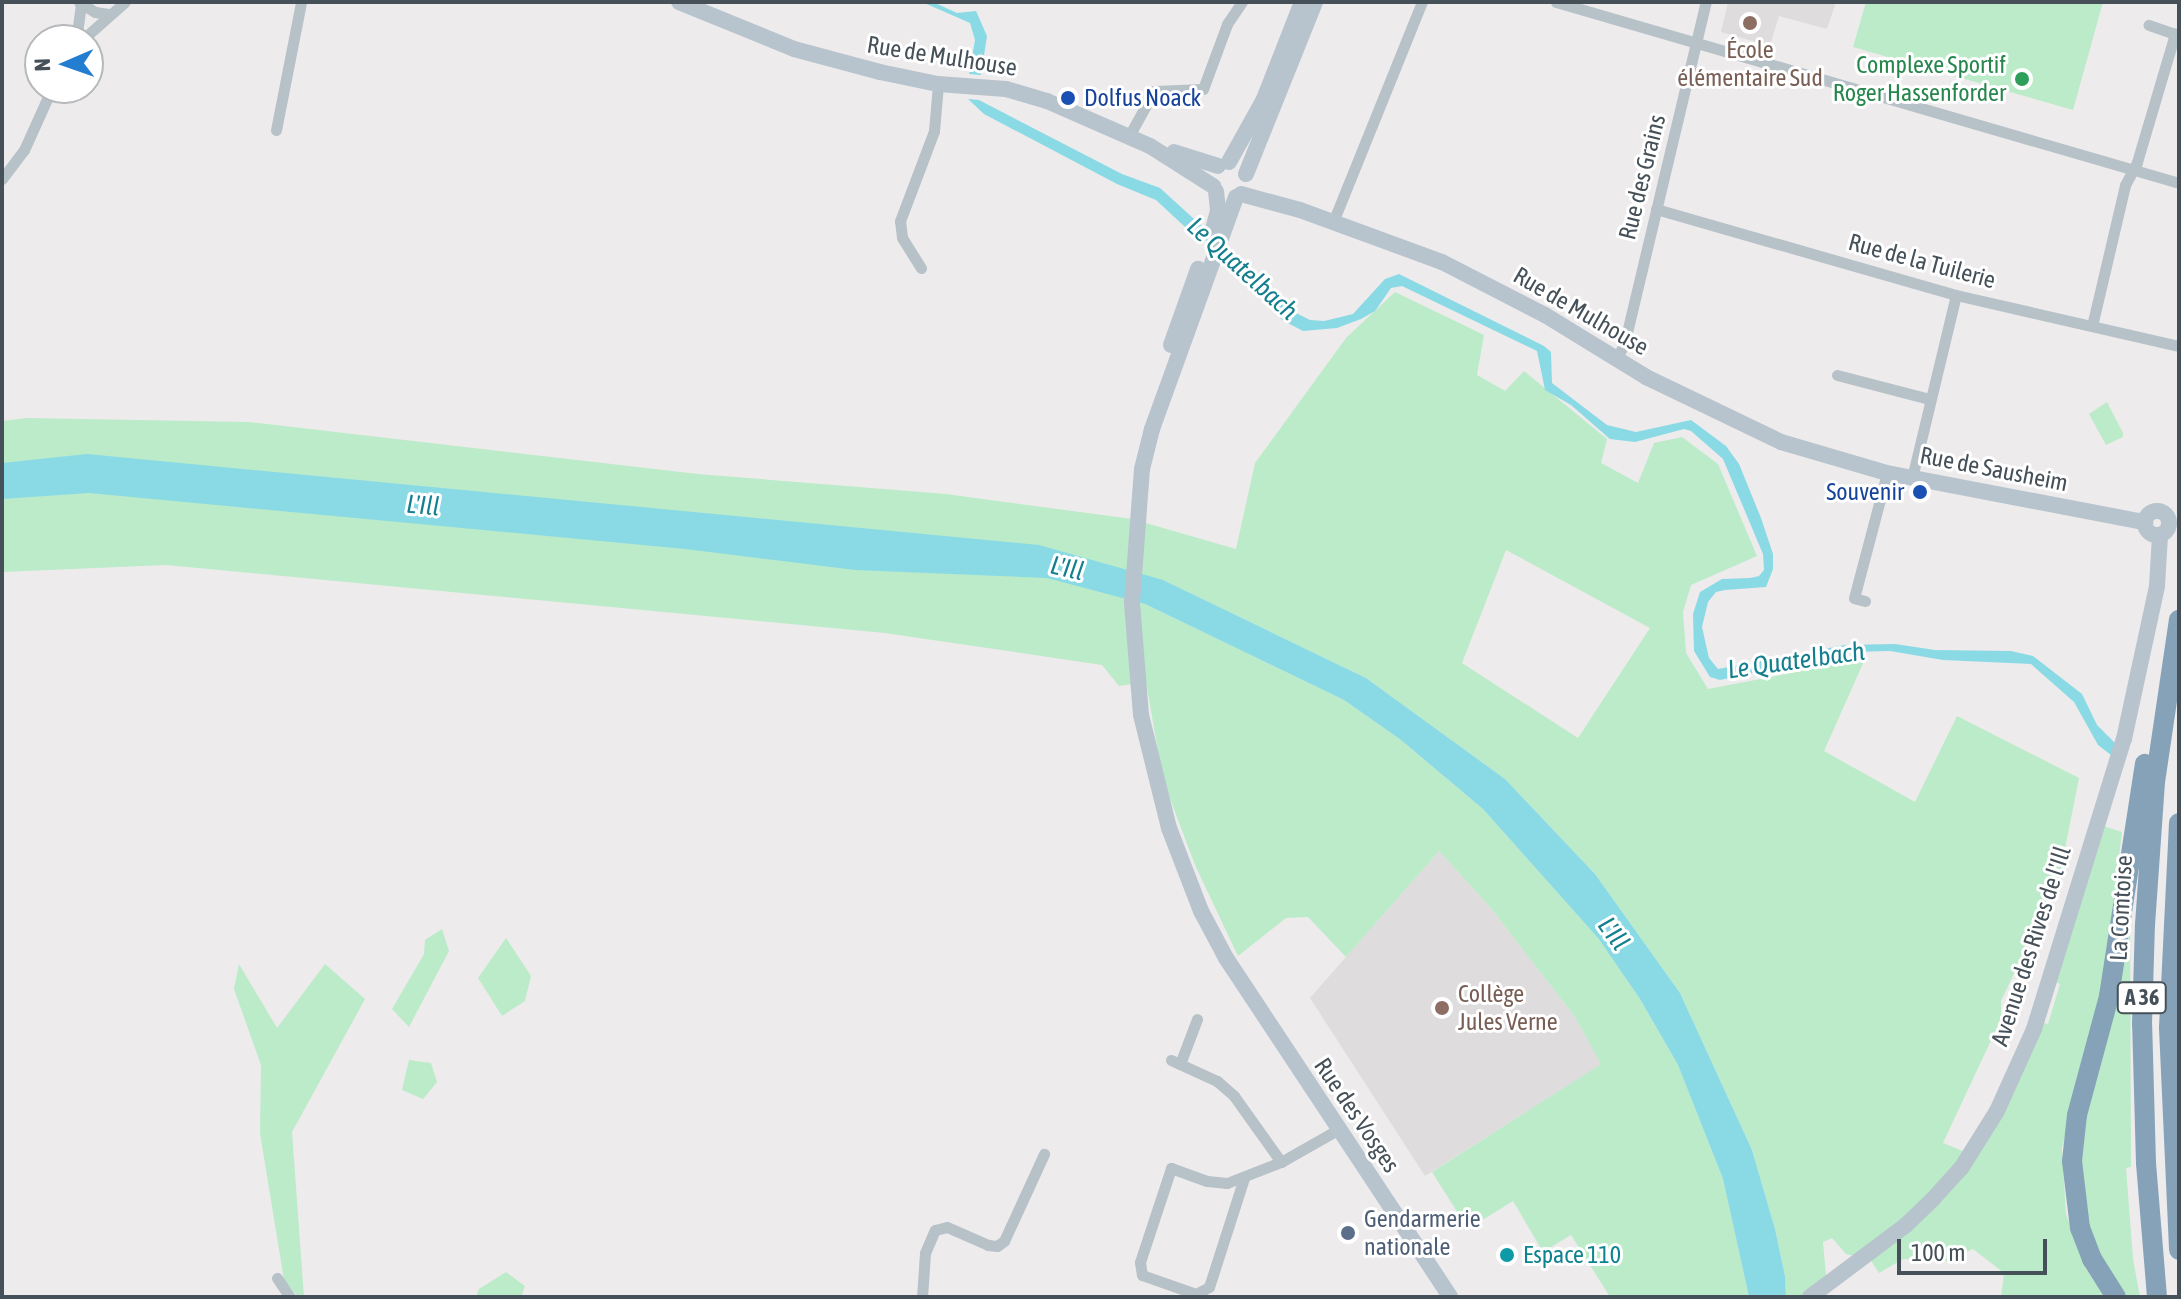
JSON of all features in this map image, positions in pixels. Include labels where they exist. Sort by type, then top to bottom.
[{"type":"highway","name":"La Comtoise","points":[[2157,1297],[2146,1175],[2142,1024],[2147,877],[2165,700],[2179,620]]},
{"type":"highway","points":[[2116,1297],[2092,1259],[2080,1228],[2072,1180],[2074,1135],[2109,996],[2146,754],[2165,700]]},
{"type":"highway","name":"A 36","points":[[2179,823],[2174,876],[2169,1028],[2179,1250]]},
{"type":"highway","points":[[2174,876],[2179,906]]},
{"type":"main road","name":"Rue de Mulhouse","points":[[679,2],[794,49],[938,84],[983,86],[1039,98],[1150,146],[1214,189]]},
{"type":"main road","points":[[1217,234],[1218,210],[1212,175],[1224,164],[1264,99],[1302,2]]},
{"type":"main road","points":[[1217,234],[1243,186],[1315,2]]},
{"type":"main road","name":"Rue de Mulhouse","points":[[1150,146],[1224,164]]},
{"type":"main road","points":[[1224,164],[1240,165],[1243,186]]},
{"type":"main road","name":"Rue de Mulhouse","points":[[1243,186],[1469,275],[1545,315],[1615,360],[1781,442],[1834,459]]},
{"type":"main road","points":[[1214,189],[1225,197],[1243,186]]},
{"type":"main road","name":"Rue des Vosges","points":[[1217,234],[1152,429],[1142,469],[1132,603],[1134,654],[1141,715],[1155,782],[1184,871],[1226,958],[1450,1297]]},
{"type":"main road","name":"Rue de Sausheim","points":[[1834,459],[1887,473],[2145,522],[2156,511],[2163,512],[2171,528]]},
{"type":"main road","name":"Avenue des Rives de l'Ill","points":[[1816,1293],[1905,1226],[1933,1199],[1962,1167],[1997,1111],[2034,1029],[2124,739],[2171,528]]},
{"type":"street","points":[[99,24],[125,2]]},
{"type":"street","points":[[276,130],[301,2]]},
{"type":"street","points":[[1129,136],[1154,91],[1203,89],[1227,24],[1242,2]]},
{"type":"street","points":[[1333,222],[1422,2]]},
{"type":"street","points":[[1556,2],[2179,183]]},
{"type":"street","name":"Rue des Grains","points":[[1615,360],[1624,345],[1706,2]]},
{"type":"street","points":[[78,24],[80,4],[109,14]]},
{"type":"street","points":[[2092,326],[2125,185],[2134,170],[2177,34],[2149,25]]},
{"type":"street","points":[[921,268],[902,237],[900,221],[934,131],[938,84]]},
{"type":"street","points":[[2,179],[24,150],[45,104]]},
{"type":"street","name":"Rue de la Tuilerie","points":[[1656,209],[1956,295],[2179,346]]},
{"type":"street","points":[[1912,478],[1956,295]]},
{"type":"street","points":[[1837,375],[1929,399]]},
{"type":"street","points":[[1865,601],[1854,598],[1887,473]]},
{"type":"street","points":[[1197,1019],[1176,1062],[1217,1081],[1234,1096],[1281,1162]]},
{"type":"street","points":[[1244,1178],[1206,1290],[1196,1294],[1146,1279],[1140,1262],[1171,1168],[1207,1181],[1227,1183],[1281,1162],[1339,1129]]},
{"type":"street","points":[[922,1297],[925,1253],[935,1230],[947,1227],[997,1246],[1004,1241],[1044,1154]]},
{"type":"street","points":[[1227,1183],[1239,1193]]},
{"type":"street","points":[[277,1278],[290,1297]]},
{"type":"shaded area","name":"École élémentaire Sud","points":[[1728,2],[1836,2],[1827,29],[1779,16],[1770,46],[1721,32]]},
{"type":"shaded area","name":"Collège Jules Verne","points":[[1439,851],[1490,907],[1575,1017],[1602,1064],[1425,1176],[1310,998]]},
{"type":"green space","name":"Complexe Sportif Roger Hassenforder","points":[[1866,2],[2103,2],[2073,110],[1853,47]]},
{"type":"green space","points":[[1395,292],[1484,335],[1477,375],[1505,391],[1524,371],[1607,439],[1601,463],[1638,483],[1654,443],[1682,437],[1718,464],[1757,556],[1691,585],[1683,612],[1686,653],[1708,689],[1865,659],[1824,751],[1915,802],[1957,716],[2079,778],[2059,879],[2001,1001],[2001,1019],[1943,1143],[1975,1156],[2040,1022],[2048,1024],[2060,984],[2053,981],[2103,826],[2122,832],[2104,980],[2062,1148],[2066,1214],[2086,1269],[2105,1297],[2001,1297],[2004,1273],[1973,1249],[1947,1261],[1903,1259],[1879,1273],[1864,1250],[1855,1256],[1846,1254],[1832,1238],[1823,1242],[1826,1275],[1800,1297],[1786,1297],[1775,1229],[1752,1150],[1680,993],[1595,874],[1505,779],[1366,678],[1163,580],[1126,600],[1145,604],[1344,700],[1401,740],[1483,809],[1598,938],[1640,999],[1678,1065],[1723,1179],[1749,1297],[1610,1297],[1571,1235],[1543,1252],[1513,1201],[1468,1229],[1432,1172],[1601,1064],[1575,1017],[1490,907],[1439,851],[1346,957],[1308,917],[1286,918],[1238,956],[1195,865],[1163,780],[1146,682],[1119,686],[1102,665],[885,633],[166,565],[2,572],[2,421],[27,418],[249,422],[698,474],[946,494],[1132,519],[1236,549],[1255,463],[1346,338]],"holes":[[[1506,550],[1650,628],[1578,738],[1462,663]]]},
{"type":"green space","points":[[2107,402],[2123,437],[2106,445],[2089,414]]},
{"type":"green space","points":[[2130,891],[2131,1167],[2126,1168],[2133,1259],[2140,1297],[2122,1297],[2112,1283],[2085,1221],[2077,1159]]},
{"type":"green space","points":[[442,929],[449,951],[409,1027],[392,1009],[424,954],[425,940]]},
{"type":"green space","points":[[506,938],[531,976],[525,1001],[502,1016],[478,978]]},
{"type":"green space","points":[[239,964],[277,1028],[325,964],[365,999],[292,1132],[304,1297],[298,1297],[284,1280],[260,1133],[261,1065],[234,989]]},
{"type":"green space","points":[[409,1060],[431,1063],[437,1082],[423,1099],[402,1090]]},
{"type":"green space","points":[[506,1272],[525,1286],[521,1297],[476,1297],[479,1289]]},
{"type":"water","points":[[922,2],[933,2],[957,13],[976,11],[987,36],[981,75],[969,74],[975,40],[970,23]]},
{"type":"water","points":[[968,99],[979,100],[1122,174],[1160,188],[1204,228],[1198,239],[1156,200],[1117,184],[984,114]]},
{"type":"water","points":[[1229,249],[1288,309],[1310,320],[1324,321],[1353,314],[1385,279],[1399,274],[1544,346],[1551,352],[1552,383],[1607,425],[1636,432],[1691,420],[1726,446],[1739,464],[1761,518],[1773,554],[1773,569],[1766,587],[1716,592],[1708,602],[1702,627],[1709,658],[1718,669],[1845,645],[1895,644],[1935,650],[2011,651],[2033,656],[2082,694],[2097,725],[2115,743],[2111,755],[2098,745],[2074,702],[2031,664],[1943,660],[1890,651],[1851,652],[1720,680],[1710,677],[1694,651],[1693,614],[1700,592],[1722,579],[1750,578],[1759,576],[1764,570],[1763,554],[1723,459],[1691,431],[1684,429],[1635,442],[1610,439],[1571,405],[1545,390],[1537,351],[1402,286],[1391,288],[1375,311],[1361,319],[1337,328],[1303,331],[1282,320],[1249,282],[1224,263]]},
{"type":"water","name":"L'Ill","points":[[87,454],[1039,545],[1163,580],[1366,678],[1505,779],[1595,874],[1680,993],[1752,1150],[1775,1229],[1786,1297],[1749,1297],[1723,1179],[1678,1065],[1640,999],[1598,938],[1483,809],[1401,740],[1344,700],[1145,604],[1047,578],[855,570],[685,549],[89,493],[2,499],[2,463]]},
{"type":"waterway","name":"Le Quatelbach","points":[[1199,232],[1211,243]]},
{"type":"place","name":"École élémentaire Sud","points":[[1750,23]]},
{"type":"place","name":"Complexe Sportif Roger Hassenforder","points":[[2022,79]]},
{"type":"place","name":"Dolfus Noack","points":[[1068,98]]},
{"type":"place","name":"Souvenir","points":[[1920,492]]},
{"type":"place","name":"Collège Jules Verne","points":[[1442,1008]]},
{"type":"place","name":"Gendarmerie nationale","points":[[1348,1233]]},
{"type":"place","name":"Espace 110","points":[[1507,1255]]}]
